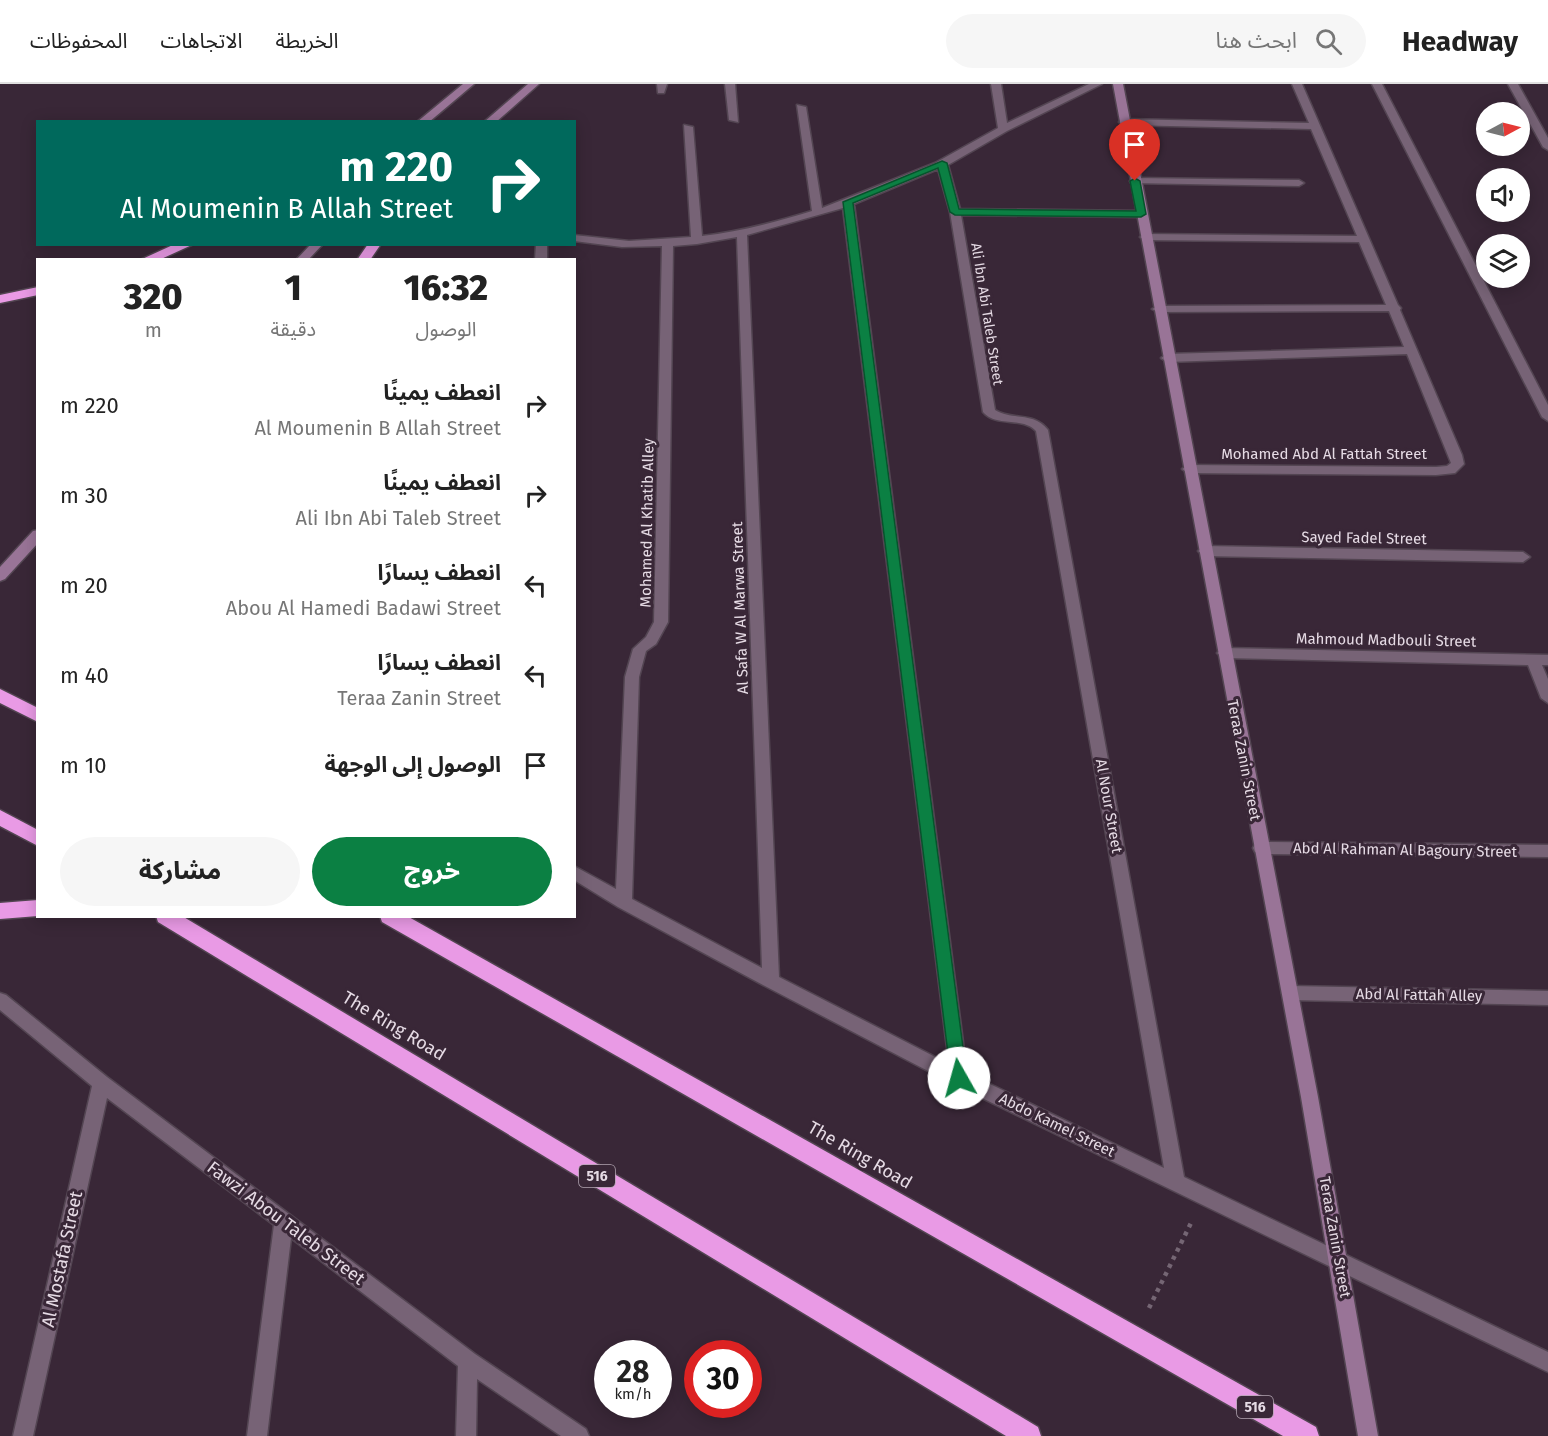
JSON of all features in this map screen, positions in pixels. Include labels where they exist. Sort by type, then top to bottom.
[{"type":"highway","points":[[151,258],[183,246]]},
{"type":"highway","points":[[0,299],[36,291]]},
{"type":"highway","points":[[0,694],[33,713]]},
{"type":"highway","points":[[0,817],[36,838]]},
{"type":"highway","points":[[0,911],[36,908]]},
{"type":"highway","name":"The Ring Road","points":[[168,918],[1029,1436]]},
{"type":"highway","name":"The Ring Road","points":[[393,918],[1307,1436]]},
{"type":"street","points":[[424,120],[469,84]]},
{"type":"street","points":[[491,120],[534,84]]},
{"type":"street","points":[[730,84],[734,120]]},
{"type":"street","points":[[996,84],[1003,129]]},
{"type":"street","points":[[576,238],[626,244],[668,243],[742,234],[785,224],[848,202],[942,163],[1003,129],[1097,84]]},
{"type":"street","name":"Teraa Zanin Street","points":[[1118,84],[1167,358],[1340,1261],[1368,1436]]},
{"type":"street","points":[[1167,358],[1412,350],[1297,84]]},
{"type":"street","points":[[1377,84],[1548,417]]},
{"type":"street","points":[[1512,84],[1548,147]]},
{"type":"street","points":[[801,107],[817,212]]},
{"type":"street","points":[[1125,122],[1316,126]]},
{"type":"street","points":[[688,127],[697,241]]},
{"type":"street","name":"Ali Ibn Abi Taleb Street","points":[[942,163],[955,212],[989,412],[1005,420],[1030,421],[1042,430]]},
{"type":"street","points":[[1135,181],[1299,183]]},
{"type":"street","points":[[848,202],[959,1078]]},
{"type":"street","points":[[955,212],[1141,214]]},
{"type":"street","name":"Al Safa W Al Marwa Street","points":[[742,234],[771,981]]},
{"type":"street","points":[[1145,237],[1365,239]]},
{"type":"street","name":"Mohamed Al Khatib Alley","points":[[624,902],[632,677],[640,649],[651,640],[661,622],[668,243]]},
{"type":"street","points":[[303,258],[316,246]]},
{"type":"street","points":[[1158,309],[1395,308]]},
{"type":"street","name":"Mohamed Abd Al Fattah Street","points":[[1188,469],[1450,470],[1458,464],[1456,455],[1412,350]]},
{"type":"street","name":"Al Nour Street","points":[[1042,430],[1176,1182]]},
{"type":"street","points":[[0,576],[36,536]]},
{"type":"street","name":"Sayed Fadel Street","points":[[1205,552],[1523,557]]},
{"type":"street","name":"Mahmoud Madbouli Street","points":[[1224,653],[1548,660]]},
{"type":"street","points":[[1533,659],[1548,698]]},
{"type":"street","name":"Abd Al Rahman Al Bagoury Street","points":[[1261,848],[1548,851]]},
{"type":"street","name":"Abdo Kamel Street","points":[[576,873],[624,902],[771,981],[959,1078],[1548,1362]]},
{"type":"street","name":"Abd Al Fattah Alley","points":[[1290,993],[1548,998]]},
{"type":"street","name":"Fawzi Abou Taleb Street","points":[[0,1000],[101,1083],[468,1361],[579,1436]]},
{"type":"street","name":"Al Mostafa Street","points":[[23,1436],[101,1083]]},
{"type":"street","points":[[257,1436],[284,1222]]},
{"type":"street","points":[[466,1436],[468,1361]]},
{"type":"path","points":[[1134,1339],[1178,1249]]},
{"type":"route","points":[[959,1078],[848,202],[942,163],[955,212],[1141,214],[1135,181]]}]
